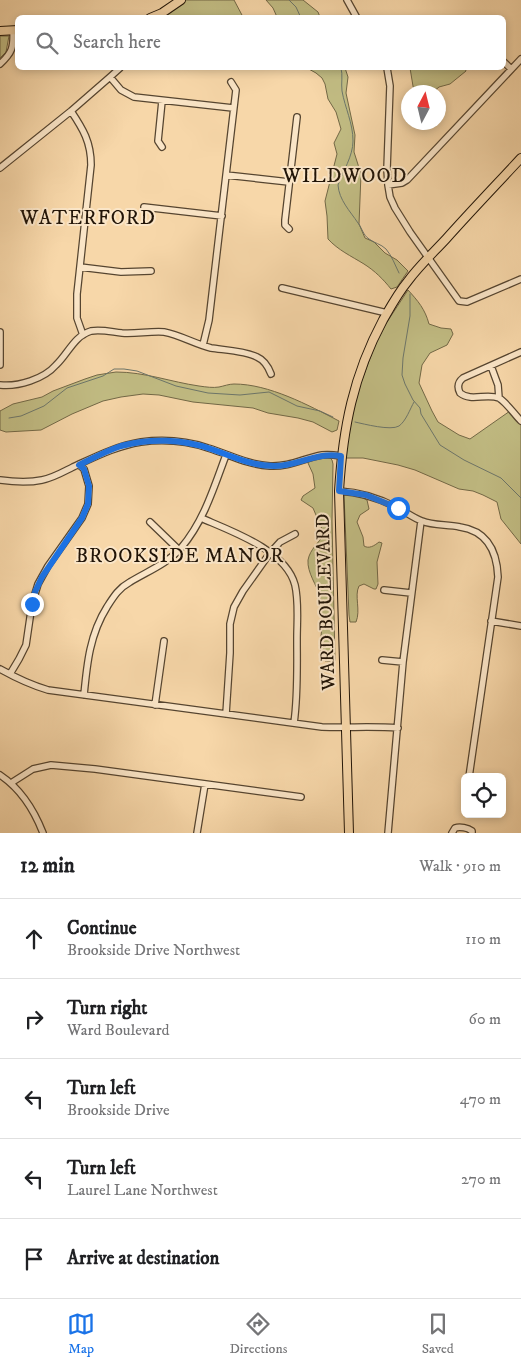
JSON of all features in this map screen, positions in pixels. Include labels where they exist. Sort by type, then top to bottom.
[{"type":"main road","points":[[157,15],[181,0]]},
{"type":"main road","points":[[0,31],[15,30]]},
{"type":"main road","name":"WARD BOULEVARD","points":[[349,833],[339,491],[341,456],[348,410],[367,353],[387,313],[408,281],[521,158]]},
{"type":"street","points":[[347,0],[355,15]]},
{"type":"street","points":[[0,64],[7,58],[12,48],[15,30]]},
{"type":"street","points":[[388,185],[402,183],[407,180],[521,59]]},
{"type":"street","points":[[506,64],[511,70]]},
{"type":"street","points":[[0,168],[71,111],[118,70]]},
{"type":"street","points":[[387,70],[390,86],[388,185],[390,197],[399,215],[459,301],[467,302],[521,279]]},
{"type":"street","points":[[110,77],[121,90],[129,95],[162,101],[234,108]]},
{"type":"street","points":[[203,345],[209,320],[236,90],[232,82]]},
{"type":"street","points":[[162,101],[158,141],[162,147]]},
{"type":"street","points":[[71,111],[86,134],[91,154],[77,294],[77,312],[83,335]]},
{"type":"street","points":[[289,229],[285,225],[297,117]]},
{"type":"street","points":[[226,174],[289,182]]},
{"type":"street","points":[[144,208],[222,216]]},
{"type":"street","points":[[80,267],[121,272],[151,271]]},
{"type":"street","points":[[282,288],[387,313]]},
{"type":"street","points":[[0,385],[12,386],[22,384],[52,370],[77,339],[91,331],[102,330],[130,333],[164,332],[203,345],[252,355],[262,360],[271,374]]},
{"type":"street","points":[[0,332],[0,365]]},
{"type":"street","points":[[521,352],[463,378],[458,385],[463,395],[499,398],[521,421]]},
{"type":"street","points":[[491,366],[496,378],[499,398]]},
{"type":"street","points":[[0,480],[21,482],[43,480],[56,476],[120,446],[152,441],[178,441],[194,444],[250,463],[273,466],[293,464],[324,454],[341,456]]},
{"type":"street","points":[[84,695],[90,645],[97,626],[117,592],[130,582],[160,566],[187,541],[201,518],[226,455]]},
{"type":"street","points":[[10,674],[20,659],[26,645],[32,604],[38,584],[48,566],[82,518],[88,504],[89,486],[84,469],[79,465]]},
{"type":"street","points":[[339,491],[371,496],[429,524],[467,528],[479,534],[493,550],[498,567],[498,577],[471,773]]},
{"type":"street","points":[[201,518],[256,543],[270,553],[287,570],[292,578],[296,595],[298,685],[294,723]]},
{"type":"street","points":[[388,833],[403,662],[421,521]]},
{"type":"street","points":[[150,522],[179,550]]},
{"type":"street","points":[[226,714],[230,653],[229,627],[236,602],[270,553],[280,542],[295,534]]},
{"type":"street","points":[[384,590],[411,593]]},
{"type":"street","points":[[492,621],[521,626]]},
{"type":"street","points":[[155,705],[164,641]]},
{"type":"street","points":[[382,660],[403,662]]},
{"type":"street","points":[[0,669],[36,687],[84,695],[322,727],[372,726],[398,728]]},
{"type":"street","points":[[11,783],[33,769],[51,765],[95,769],[301,798]]},
{"type":"street","points":[[0,775],[11,783],[33,810],[43,833]]},
{"type":"street","points":[[197,833],[206,784]]},
{"type":"street","points":[[452,833],[457,827],[469,829],[472,833]]},
{"type":"shaded area","points":[[185,0],[234,0],[242,15],[165,15]]},
{"type":"shaded area","points":[[266,0],[303,0],[319,15],[276,15]]},
{"type":"shaded area","points":[[0,36],[9,36],[6,52],[0,58]]},
{"type":"shaded area","points":[[311,70],[346,70],[348,77],[346,93],[355,135],[354,152],[361,174],[359,224],[365,238],[374,242],[408,271],[397,287],[391,289],[372,269],[340,250],[328,239],[325,201],[337,154],[334,143],[341,129],[336,112],[328,99],[325,84],[316,73]]},
{"type":"shaded area","points":[[410,70],[466,70],[450,84],[413,85]]},
{"type":"shaded area","points":[[408,290],[421,306],[429,324],[451,329],[453,334],[447,345],[430,353],[422,365],[419,383],[438,422],[459,435],[470,439],[510,411],[521,423],[521,544],[501,519],[497,502],[483,495],[459,489],[415,470],[398,465],[363,458],[345,458],[350,417],[376,342]]},
{"type":"shaded area","points":[[116,372],[148,375],[207,387],[234,384],[274,391],[339,421],[337,430],[332,432],[313,422],[253,408],[193,402],[159,395],[143,394],[103,401],[41,430],[6,432],[0,430],[0,411],[13,404],[42,397],[97,375]]},
{"type":"shaded area","points":[[328,456],[333,464],[332,521],[335,661],[325,661],[322,657],[320,597],[308,565],[311,553],[324,534],[313,508],[301,500],[303,496],[315,488],[313,474],[308,461]]},
{"type":"shaded area","points":[[348,494],[367,500],[369,509],[360,515],[357,522],[363,537],[364,546],[370,547],[379,542],[382,543],[377,562],[378,584],[376,589],[364,584],[359,586],[356,622],[350,622],[349,615],[344,495]]},
{"type":"waterway","points":[[289,0],[296,7],[300,15]]},
{"type":"waterway","points":[[341,70],[342,91],[352,128],[353,147],[338,185],[340,196],[365,236],[386,249],[399,273]]},
{"type":"waterway","points":[[410,294],[410,316],[402,375],[413,400],[420,408],[421,414],[440,445],[464,460],[501,478],[521,498]]},
{"type":"waterway","points":[[9,418],[21,416],[44,406],[67,388],[103,376],[114,369],[137,371],[176,386],[208,393],[240,395],[269,392],[297,406],[320,411],[333,417]]},
{"type":"waterway","points":[[355,422],[377,427],[390,428],[399,426],[408,415],[414,402]]},
{"type":"district","name":"WILDWOOD","points":[[345,176]]},
{"type":"district","name":"WATERFORD","points":[[88,218]]},
{"type":"district","name":"BROOKSIDE MANOR","points":[[180,556]]},
{"type":"route","points":[[32,604],[35,592],[48,566],[86,510],[90,492],[84,469],[79,465],[120,446],[152,441],[178,441],[209,448],[250,463],[273,466],[293,464],[324,454],[334,454],[341,456],[339,491],[366,495],[398,508]]}]
